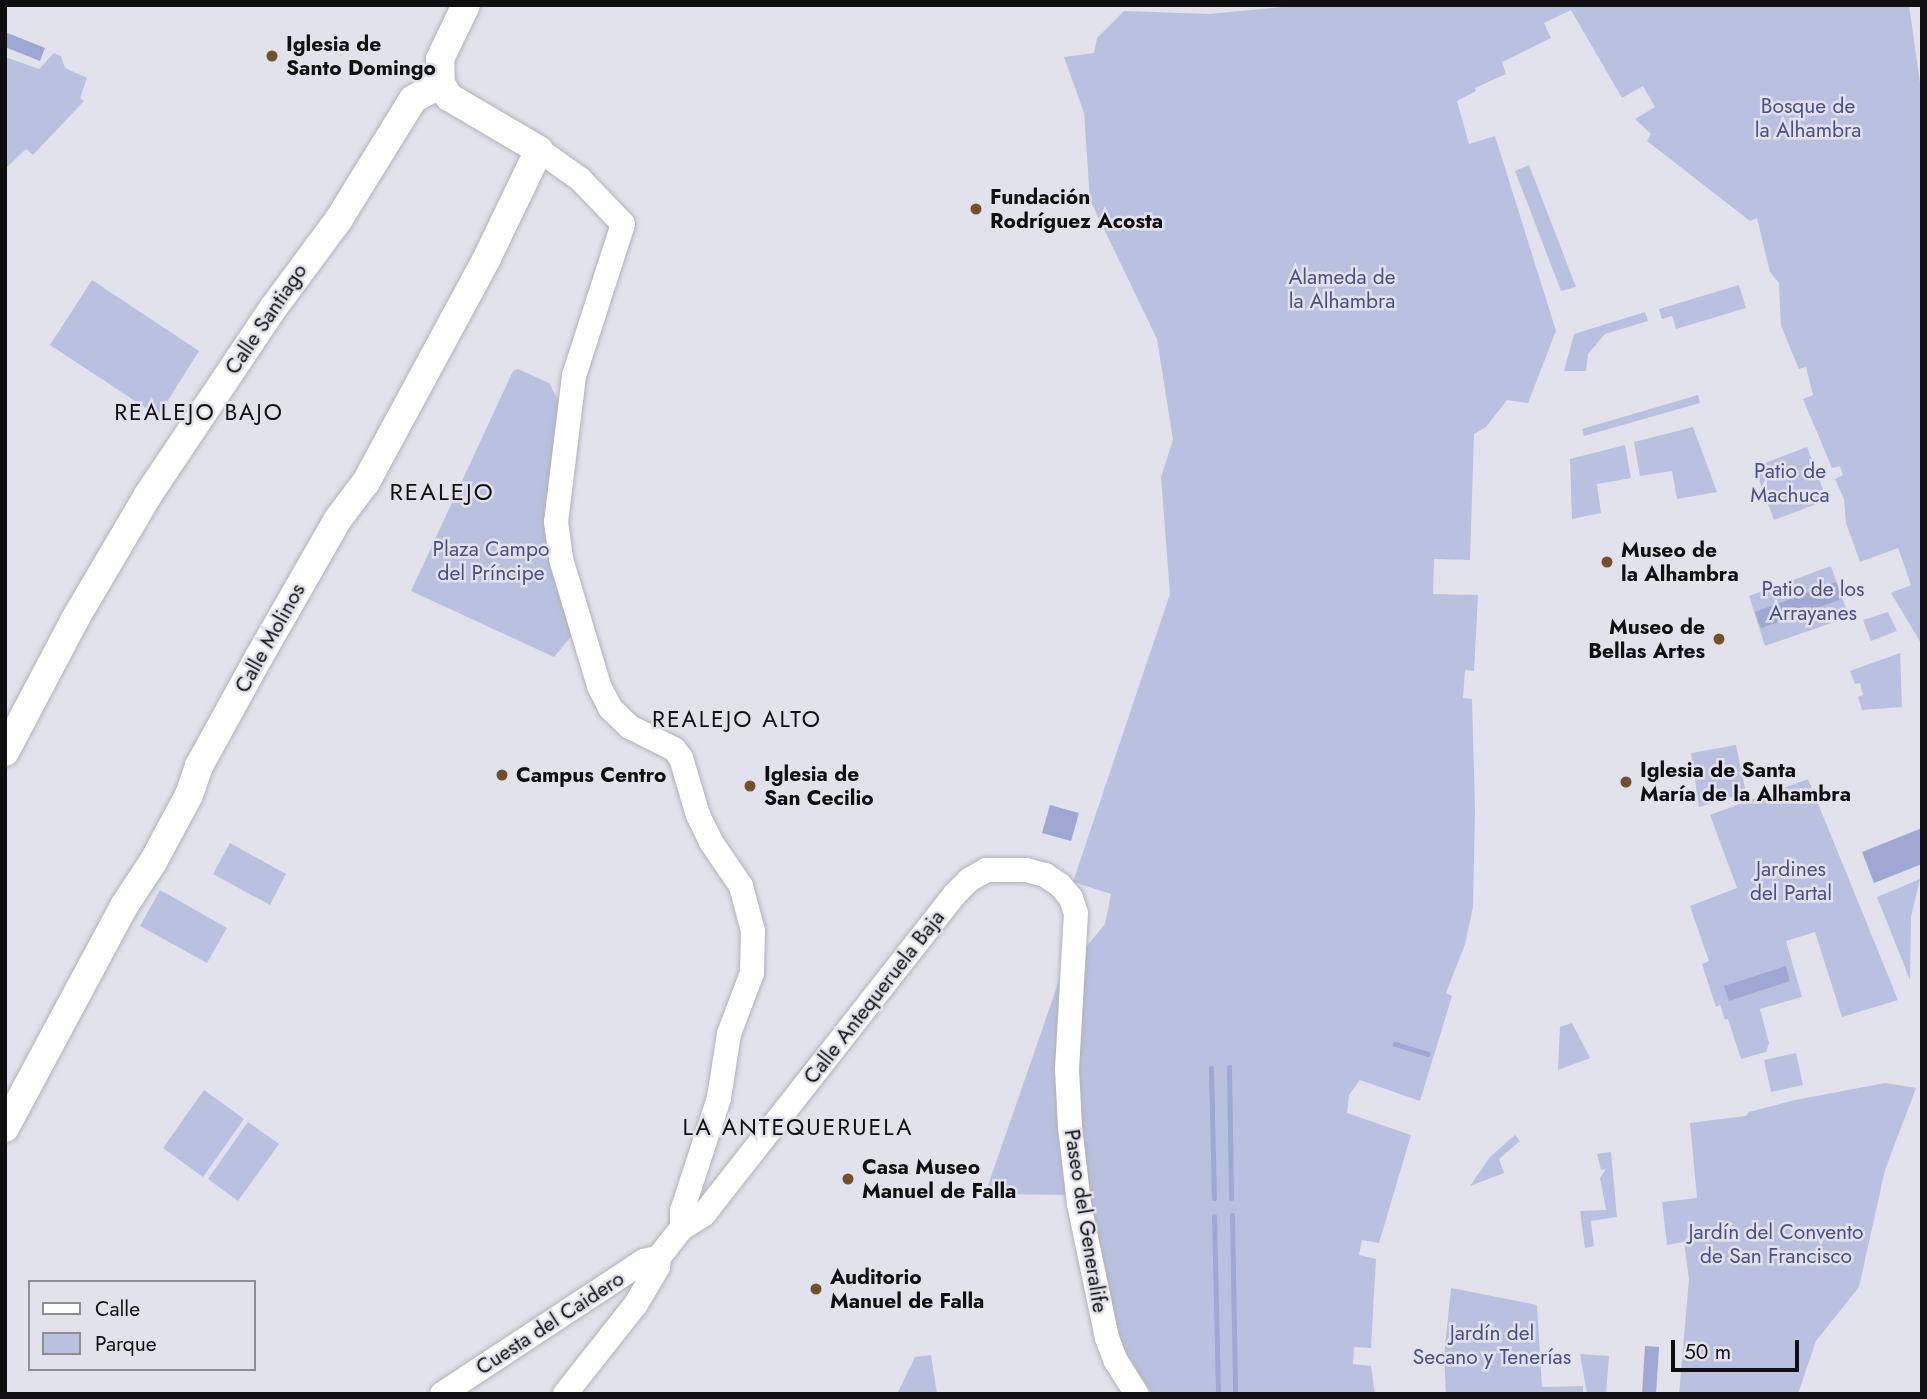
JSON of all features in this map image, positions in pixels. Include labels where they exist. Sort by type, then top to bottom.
[{"type":"main road","points":[[466,5],[440,59],[441,84],[449,97],[539,150]]},
{"type":"main road","name":"Calle Santiago","points":[[5,752],[75,619],[148,495],[274,307],[339,219],[413,99],[441,84]]},
{"type":"main road","name":"Calle Molinos","points":[[5,1128],[124,906],[153,862],[189,795],[199,766],[265,646],[338,519],[366,482],[486,260],[539,150]]},
{"type":"street","points":[[539,150],[580,179],[623,224],[575,369],[556,522],[561,559],[588,651],[610,708],[630,727],[662,741],[681,758],[698,815],[711,842],[741,886],[753,931],[752,973],[729,1034],[719,1098],[682,1211],[682,1228]]},
{"type":"street","name":"Calle Antequeruela Baja","points":[[659,1257],[682,1228],[704,1213],[954,895],[969,880],[986,870],[1006,868],[1045,875],[1071,898],[1076,914]]},
{"type":"street","name":"Paseo del Generalife","points":[[1076,914],[1067,1069],[1070,1127],[1079,1204],[1107,1338],[1116,1361],[1137,1394]]},
{"type":"street","points":[[565,1394],[636,1304],[657,1267],[659,1257]]},
{"type":"street","name":"Cuesta del Caidero","points":[[442,1394],[644,1261],[659,1257]]},
{"type":"green space","name":"Alameda de la Alhambra","points":[[1303,5],[1909,5],[1922,97],[1922,645],[1891,593],[1911,585],[1898,548],[1860,562],[1846,523],[1844,499],[1835,479],[1843,475],[1840,466],[1832,468],[1803,399],[1813,395],[1806,367],[1799,369],[1781,326],[1779,283],[1770,272],[1757,218],[1750,221],[1647,141],[1651,134],[1635,119],[1655,107],[1643,86],[1622,98],[1571,10],[1544,23],[1551,38],[1502,62],[1506,74],[1475,88],[1476,91],[1457,101],[1469,144],[1495,136],[1556,331],[1528,403],[1507,400],[1486,427],[1474,434],[1470,560],[1434,559],[1433,594],[1478,595],[1474,671],[1465,670],[1463,698],[1472,699],[1475,809],[1473,907],[1465,944],[1446,993],[1452,996],[1420,1101],[1360,1080],[1349,1095],[1347,1113],[1411,1135],[1379,1243],[1362,1240],[1359,1255],[1376,1259],[1371,1348],[1354,1347],[1353,1364],[1371,1366],[1375,1394],[1152,1394],[1118,1340],[1084,1168],[1075,1087],[1086,947],[1105,924],[1111,894],[1073,882],[1170,594],[1161,477],[1173,440],[1157,339],[1090,200],[1084,113],[1064,57],[1094,53],[1097,38],[1124,11],[1209,14]]},
{"type":"green space","points":[[54,53],[61,56],[65,68],[87,78],[80,98],[84,101],[33,155],[26,149],[5,169],[5,57],[39,69]]},
{"type":"green space","points":[[1529,165],[1576,287],[1561,291],[1515,171]]},
{"type":"green space","points":[[92,280],[199,351],[158,416],[50,345]]},
{"type":"green space","points":[[1739,285],[1746,308],[1676,329],[1672,316],[1662,319],[1659,309]]},
{"type":"green space","points":[[1645,312],[1648,321],[1605,334],[1588,354],[1586,371],[1564,371],[1574,334]]},
{"type":"green space","name":"Plaza Campo del Príncipe","points":[[518,369],[549,383],[561,406],[574,633],[554,657],[411,591],[513,371]]},
{"type":"green space","points":[[1698,395],[1700,403],[1584,436],[1582,429]]},
{"type":"green space","points":[[1693,427],[1717,492],[1677,499],[1672,471],[1640,476],[1634,442]]},
{"type":"green space","points":[[1625,445],[1631,478],[1597,484],[1601,513],[1572,519],[1570,459]]},
{"type":"green space","name":"Patio de Machuca","points":[[1807,447],[1827,500],[1774,520],[1754,467]]},
{"type":"green space","name":"Patio de los Arrayanes","points":[[1831,566],[1849,617],[1765,646],[1749,596]]},
{"type":"green space","points":[[1888,612],[1897,631],[1871,641],[1863,620]]},
{"type":"green space","points":[[1900,653],[1902,707],[1862,710],[1858,697],[1863,695],[1860,683],[1855,684],[1850,671]]},
{"type":"green space","points":[[1736,745],[1746,793],[1699,807],[1691,753]]},
{"type":"green space","name":"Jardines del Partal","points":[[1808,779],[1898,1000],[1842,1017],[1815,932],[1786,941],[1802,997],[1760,1009],[1769,1043],[1766,1052],[1741,1059],[1728,1019],[1725,1020],[1720,1005],[1716,1007],[1702,964],[1709,961],[1690,906],[1737,888],[1710,815]]},
{"type":"green space","points":[[230,843],[286,874],[270,905],[213,874]]},
{"type":"green space","points":[[1920,879],[1911,917],[1910,980],[1877,897]]},
{"type":"green space","points":[[160,890],[227,928],[207,963],[140,926]]},
{"type":"green space","points":[[1060,978],[1069,1195],[985,1194]]},
{"type":"green space","points":[[1572,1023],[1590,1058],[1558,1070],[1560,1027]]},
{"type":"green space","points":[[1796,1053],[1803,1085],[1771,1092],[1764,1060]]},
{"type":"green space","name":"Jardín del Convento de San Francisco","points":[[1885,1083],[1916,1088],[1885,1170],[1859,1287],[1816,1341],[1798,1394],[1679,1394],[1689,1279],[1684,1242],[1667,1245],[1662,1202],[1697,1198],[1690,1123],[1746,1116],[1749,1112],[1795,1100]]},
{"type":"green space","points":[[204,1090],[244,1119],[203,1177],[163,1148]]},
{"type":"green space","points":[[248,1122],[279,1144],[238,1201],[208,1179]]},
{"type":"green space","points":[[1515,1135],[1520,1141],[1499,1159],[1504,1173],[1470,1186],[1490,1157]]},
{"type":"green space","points":[[1611,1152],[1617,1217],[1591,1221],[1594,1246],[1585,1248],[1580,1211],[1606,1210],[1600,1178],[1606,1169],[1601,1170],[1597,1154]]},
{"type":"green space","name":"Jardín del Secano y Tenerías","points":[[1451,1288],[1537,1305],[1542,1387],[1583,1386],[1583,1394],[1446,1394],[1444,1356]]},
{"type":"green space","points":[[1580,1354],[1609,1356],[1606,1394],[1587,1394]]},
{"type":"green space","points":[[931,1355],[937,1394],[897,1394],[915,1357]]},
{"type":"shaded area","points":[[5,32],[45,48],[40,61],[5,47]]},
{"type":"shaded area","points":[[1836,582],[1842,599],[1761,628],[1755,612]]},
{"type":"shaded area","points":[[1050,805],[1079,813],[1071,841],[1042,833]]},
{"type":"shaded area","points":[[1922,828],[1922,864],[1874,883],[1862,852]]},
{"type":"shaded area","points":[[1786,966],[1790,981],[1729,1001],[1724,986]]},
{"type":"shaded area","points":[[1645,1346],[1659,1347],[1656,1394],[1642,1394]]},
{"type":"waterway","points":[[1395,1044],[1428,1054]]},
{"type":"waterway","points":[[1229,1067],[1231,1198]]},
{"type":"waterway","points":[[1211,1068],[1214,1198]]},
{"type":"waterway","points":[[1232,1215],[1235,1394]]},
{"type":"waterway","points":[[1214,1216],[1218,1394]]},
{"type":"place","name":"Iglesia de Santo Domingo","points":[[272,56]]},
{"type":"place","name":"Fundación Rodríguez Acosta","points":[[976,209]]},
{"type":"place","name":"Museo de la Alhambra","points":[[1607,562]]},
{"type":"place","name":"Museo de Bellas Artes","points":[[1719,639]]},
{"type":"place","name":"Campus Centro","points":[[502,775]]},
{"type":"place","name":"Iglesia de Santa María de la Alhambra","points":[[1626,782]]},
{"type":"place","name":"Iglesia de San Cecilio","points":[[750,786]]},
{"type":"place","name":"Casa Museo Manuel de Falla","points":[[848,1179]]},
{"type":"place","name":"Auditorio Manuel de Falla","points":[[816,1289]]},
{"type":"district","name":"REALEJO BAJO","points":[[199,412]]},
{"type":"district","name":"REALEJO","points":[[442,492]]},
{"type":"district","name":"REALEJO ALTO","points":[[737,719]]},
{"type":"district","name":"LA ANTEQUERUELA","points":[[798,1127]]},
{"type":"park label","name":"Bosque de la Alhambra","points":[[1808,118]]}]
